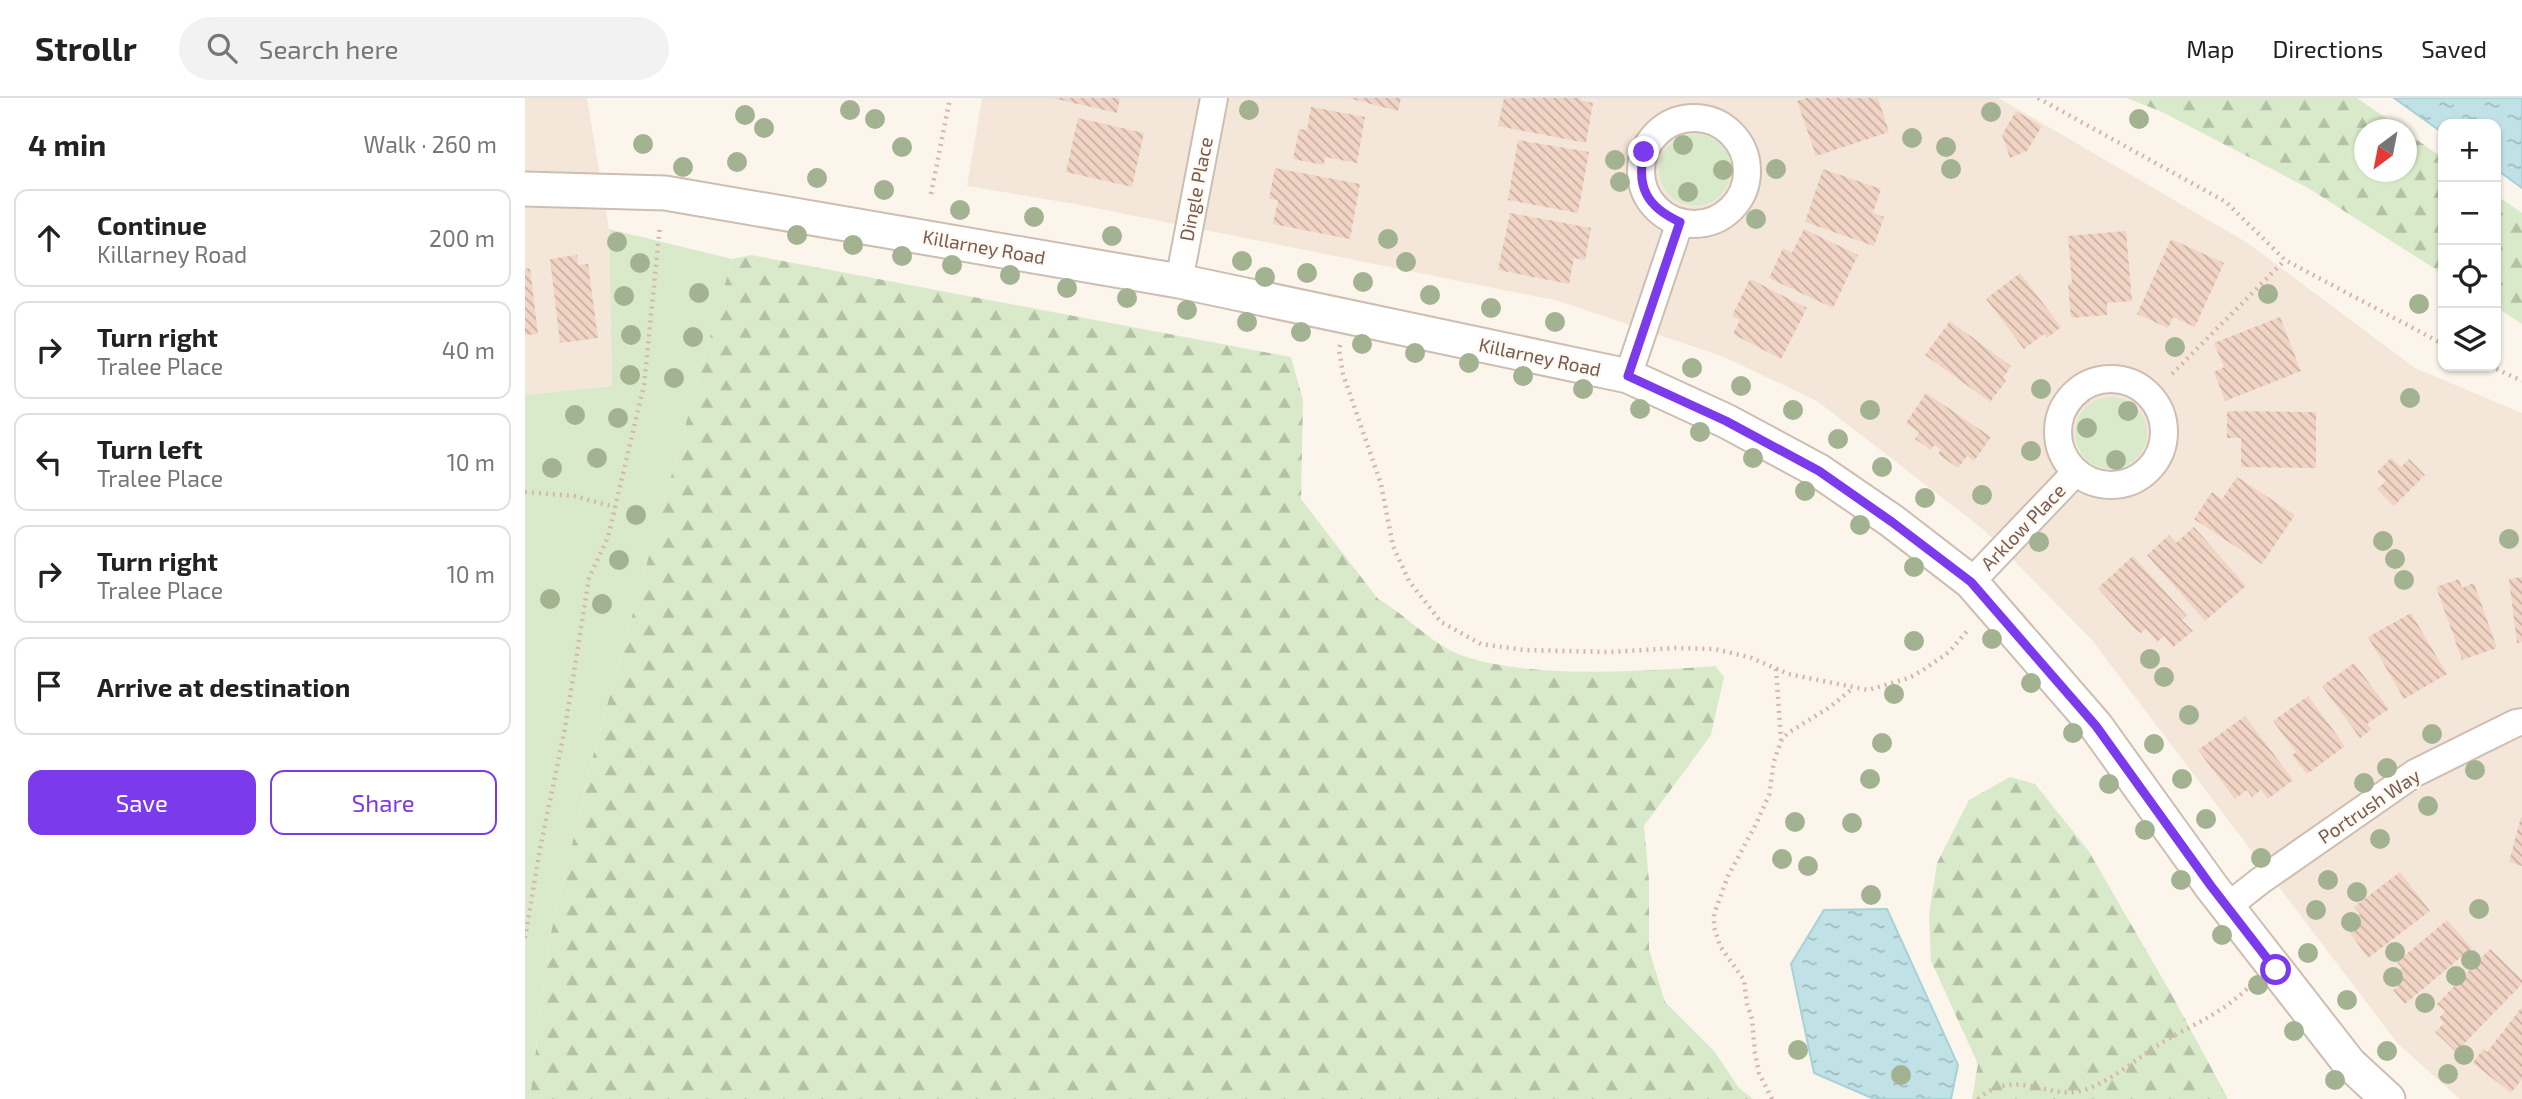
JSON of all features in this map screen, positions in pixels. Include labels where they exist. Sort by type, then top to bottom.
[{"type":"street","name":"Dingle Place","points":[[1179,281],[1214,98]]},
{"type":"street","points":[[1682,118],[1700,118],[1717,123],[1732,132],[1742,147],[1747,164],[1746,182],[1741,198],[1730,211],[1714,221],[1697,225],[1680,222],[1664,215],[1651,203],[1643,187],[1640,169],[1644,152],[1653,136],[1666,125],[1682,118]]},
{"type":"street","name":"Killarney Road","points":[[525,189],[665,193],[1179,281],[1628,376],[1726,421],[1819,471],[1971,582],[2096,726],[2227,907],[2349,1063],[2388,1099]]},
{"type":"street","points":[[1628,376],[1680,222]]},
{"type":"street","points":[[2106,379],[2123,380],[2140,387],[2153,399],[2162,414],[2165,431],[2162,449],[2155,464],[2142,477],[2126,484],[2108,486],[2091,482],[2076,472],[2065,459],[2059,442],[2059,425],[2064,408],[2074,394],[2089,384],[2106,379]]},
{"type":"street","name":"Arklow Place","points":[[1971,582],[2076,472]]},
{"type":"street","name":"Portrush Way","points":[[2227,907],[2415,773],[2522,722]]},
{"type":"path","points":[[932,194],[950,98]]},
{"type":"path","points":[[2038,98],[2226,202],[2285,260],[2438,341]]},
{"type":"path","points":[[525,938],[565,728],[589,578],[608,537],[644,385],[665,193]]},
{"type":"path","points":[[2172,374],[2285,260]]},
{"type":"path","points":[[1345,316],[1339,350],[1341,362],[1381,484],[1393,546],[1409,582],[1441,622],[1481,644],[1524,650],[1611,652],[1676,648],[1715,649],[1752,658],[1788,674],[1868,690],[1909,678],[1949,652],[1967,631]]},
{"type":"path","points":[[2501,371],[2522,381]]},
{"type":"path","points":[[525,492],[574,496],[615,507]]},
{"type":"path","points":[[1776,668],[1781,741]]},
{"type":"path","points":[[1772,1099],[1759,1073],[1744,980],[1720,946],[1714,927],[1714,914],[1728,876],[1769,795],[1774,761],[1781,741],[1788,733],[1830,707],[1853,688]]},
{"type":"path","points":[[1978,1099],[1996,1087],[2011,1084],[2078,1092],[2110,1079],[2166,1040],[2227,1008],[2248,988]]},
{"type":"shaded area","points":[[525,98],[587,98],[609,229],[612,386],[525,395]]},
{"type":"shaded area","points":[[982,98],[1999,98],[2246,242],[2415,368],[2522,413],[2522,1099],[2460,1099],[2398,1044],[2091,639],[1984,530],[1817,401],[1724,357],[1559,301],[1075,204],[967,186]]},
{"type":"green space","points":[[2126,98],[2357,98],[2387,119],[2354,119],[2354,182],[2417,182],[2417,140],[2438,155],[2438,271],[2308,188],[2160,111]]},
{"type":"green space","points":[[1688,134],[1702,134],[1721,144],[1731,163],[1731,177],[1721,196],[1702,206],[1688,206],[1669,196],[1659,177],[1659,163],[1669,144]]},
{"type":"green space","points":[[2501,198],[2522,213],[2522,324],[2501,310]]},
{"type":"green space","points":[[609,229],[732,259],[594,752],[549,941],[530,1099],[525,1099],[525,395],[612,386]]},
{"type":"green space","points":[[751,255],[1291,357],[1303,400],[1301,499],[1378,599],[1430,637],[1461,655],[1520,668],[1587,672],[1715,666],[1724,677],[1711,735],[1644,826],[1649,881],[1649,949],[1665,1002],[1715,1052],[1739,1088],[1753,1099],[530,1099],[549,941],[594,752],[732,259]]},
{"type":"green space","points":[[2111,397],[2125,400],[2137,407],[2144,419],[2147,433],[2144,447],[2137,459],[2125,466],[2111,469],[2097,466],[2085,459],[2078,447],[2075,433],[2078,419],[2085,407],[2097,400]]},
{"type":"green space","points":[[2010,777],[2035,784],[2088,850],[2172,995],[2228,1099],[1972,1099],[1978,1064],[1931,961],[1929,914],[1937,863],[1969,800]]},
{"type":"water","points":[[2394,98],[2522,98],[2522,188],[2501,173],[2501,119],[2438,119],[2438,129]]},
{"type":"water","points":[[1887,909],[1958,1065],[1951,1099],[1874,1099],[1814,1073],[1791,964],[1824,910]]},
{"type":"building","points":[[1052,98],[1120,98],[1117,113]]},
{"type":"building","points":[[1348,98],[1401,98],[1398,111]]},
{"type":"building","points":[[1504,98],[1580,98],[1593,103],[1586,143],[1498,126]]},
{"type":"building","points":[[1806,98],[1878,98],[1889,132],[1816,156],[1797,101]]},
{"type":"building","points":[[1311,107],[1365,117],[1357,163],[1325,157],[1324,165],[1293,159],[1299,129],[1307,130]]},
{"type":"building","points":[[2016,111],[2042,126],[2027,151],[2010,158],[2002,135]]},
{"type":"building","points":[[1078,118],[1144,133],[1132,187],[1066,172]]},
{"type":"building","points":[[1518,140],[1589,152],[1578,213],[1508,200]]},
{"type":"building","points":[[1275,168],[1360,184],[1350,239],[1273,224],[1278,200],[1269,199]]},
{"type":"building","points":[[1823,169],[1881,189],[1873,213],[1884,217],[1874,246],[1805,222]]},
{"type":"building","points":[[1510,213],[1591,228],[1585,260],[1574,258],[1569,284],[1498,270]]},
{"type":"building","points":[[1804,229],[1858,255],[1833,308],[1769,278],[1783,248],[1792,253]]},
{"type":"building","points":[[2126,231],[2132,301],[2107,303],[2107,315],[2071,318],[2068,284],[2072,283],[2068,236]]},
{"type":"building","points":[[2171,239],[2224,263],[2195,327],[2173,317],[2168,328],[2137,314]]},
{"type":"building","points":[[577,255],[578,265],[588,264],[598,338],[560,343],[550,259]]},
{"type":"building","points":[[530,268],[538,334],[525,335],[525,269]]},
{"type":"building","points":[[2020,273],[2061,327],[2047,338],[2044,334],[2024,349],[1986,299]]},
{"type":"building","points":[[1750,279],[1807,308],[1781,359],[1733,334],[1740,320],[1732,316]]},
{"type":"building","points":[[2280,317],[2301,371],[2225,401],[2214,372],[2224,367],[2214,343]]},
{"type":"building","points":[[1950,321],[2011,366],[2003,378],[2006,381],[1990,402],[1925,355]]},
{"type":"building","points":[[1926,393],[1991,437],[1974,461],[1967,456],[1958,468],[1938,454],[1941,450],[1934,445],[1931,450],[1915,439],[1919,432],[1906,423]]},
{"type":"building","points":[[2227,411],[2316,412],[2316,468],[2241,467],[2241,438],[2227,438]]},
{"type":"building","points":[[2391,458],[2401,467],[2409,459],[2425,475],[2394,506],[2377,489],[2386,481],[2377,472]]},
{"type":"building","points":[[2237,477],[2295,515],[2262,564],[2194,519],[2212,492],[2222,499]]},
{"type":"building","points":[[2194,527],[2246,586],[2205,621],[2147,555],[2169,535],[2176,543]]},
{"type":"building","points":[[2133,556],[2187,616],[2182,620],[2193,631],[2173,647],[2164,636],[2157,642],[2146,629],[2141,633],[2135,629],[2098,588]]},
{"type":"building","points":[[2522,577],[2522,642],[2517,643],[2509,579]]},
{"type":"building","points":[[2459,579],[2462,588],[2474,583],[2497,648],[2462,660],[2436,587]]},
{"type":"building","points":[[2411,613],[2447,674],[2404,699],[2368,637]]},
{"type":"building","points":[[2354,663],[2389,709],[2367,724],[2372,729],[2360,738],[2322,686]]},
{"type":"building","points":[[2308,696],[2345,746],[2307,774],[2292,755],[2296,752],[2273,721]]},
{"type":"building","points":[[2245,716],[2293,780],[2268,799],[2261,790],[2252,797],[2247,790],[2235,799],[2198,750]]},
{"type":"building","points":[[2522,817],[2522,866],[2509,862]]},
{"type":"building","points":[[2400,872],[2430,911],[2368,958],[2350,933],[2356,929],[2350,921],[2360,914],[2354,907]]},
{"type":"building","points":[[2447,920],[2472,948],[2405,1004],[2393,990],[2399,985],[2392,977],[2402,968],[2397,962]]},
{"type":"building","points":[[2490,949],[2522,980],[2522,984],[2456,1052],[2435,1032],[2444,1023],[2439,1018],[2445,1011],[2437,1004]]},
{"type":"building","points":[[2522,1007],[2522,1079],[2511,1093],[2473,1063],[2483,1049],[2487,1052]]},
{"type":"route","points":[[1644,152],[1640,169],[1643,187],[1651,203],[1664,215],[1680,222],[1628,376],[1726,421],[1819,471],[1971,582],[2096,726],[2211,886],[2276,970]]}]
